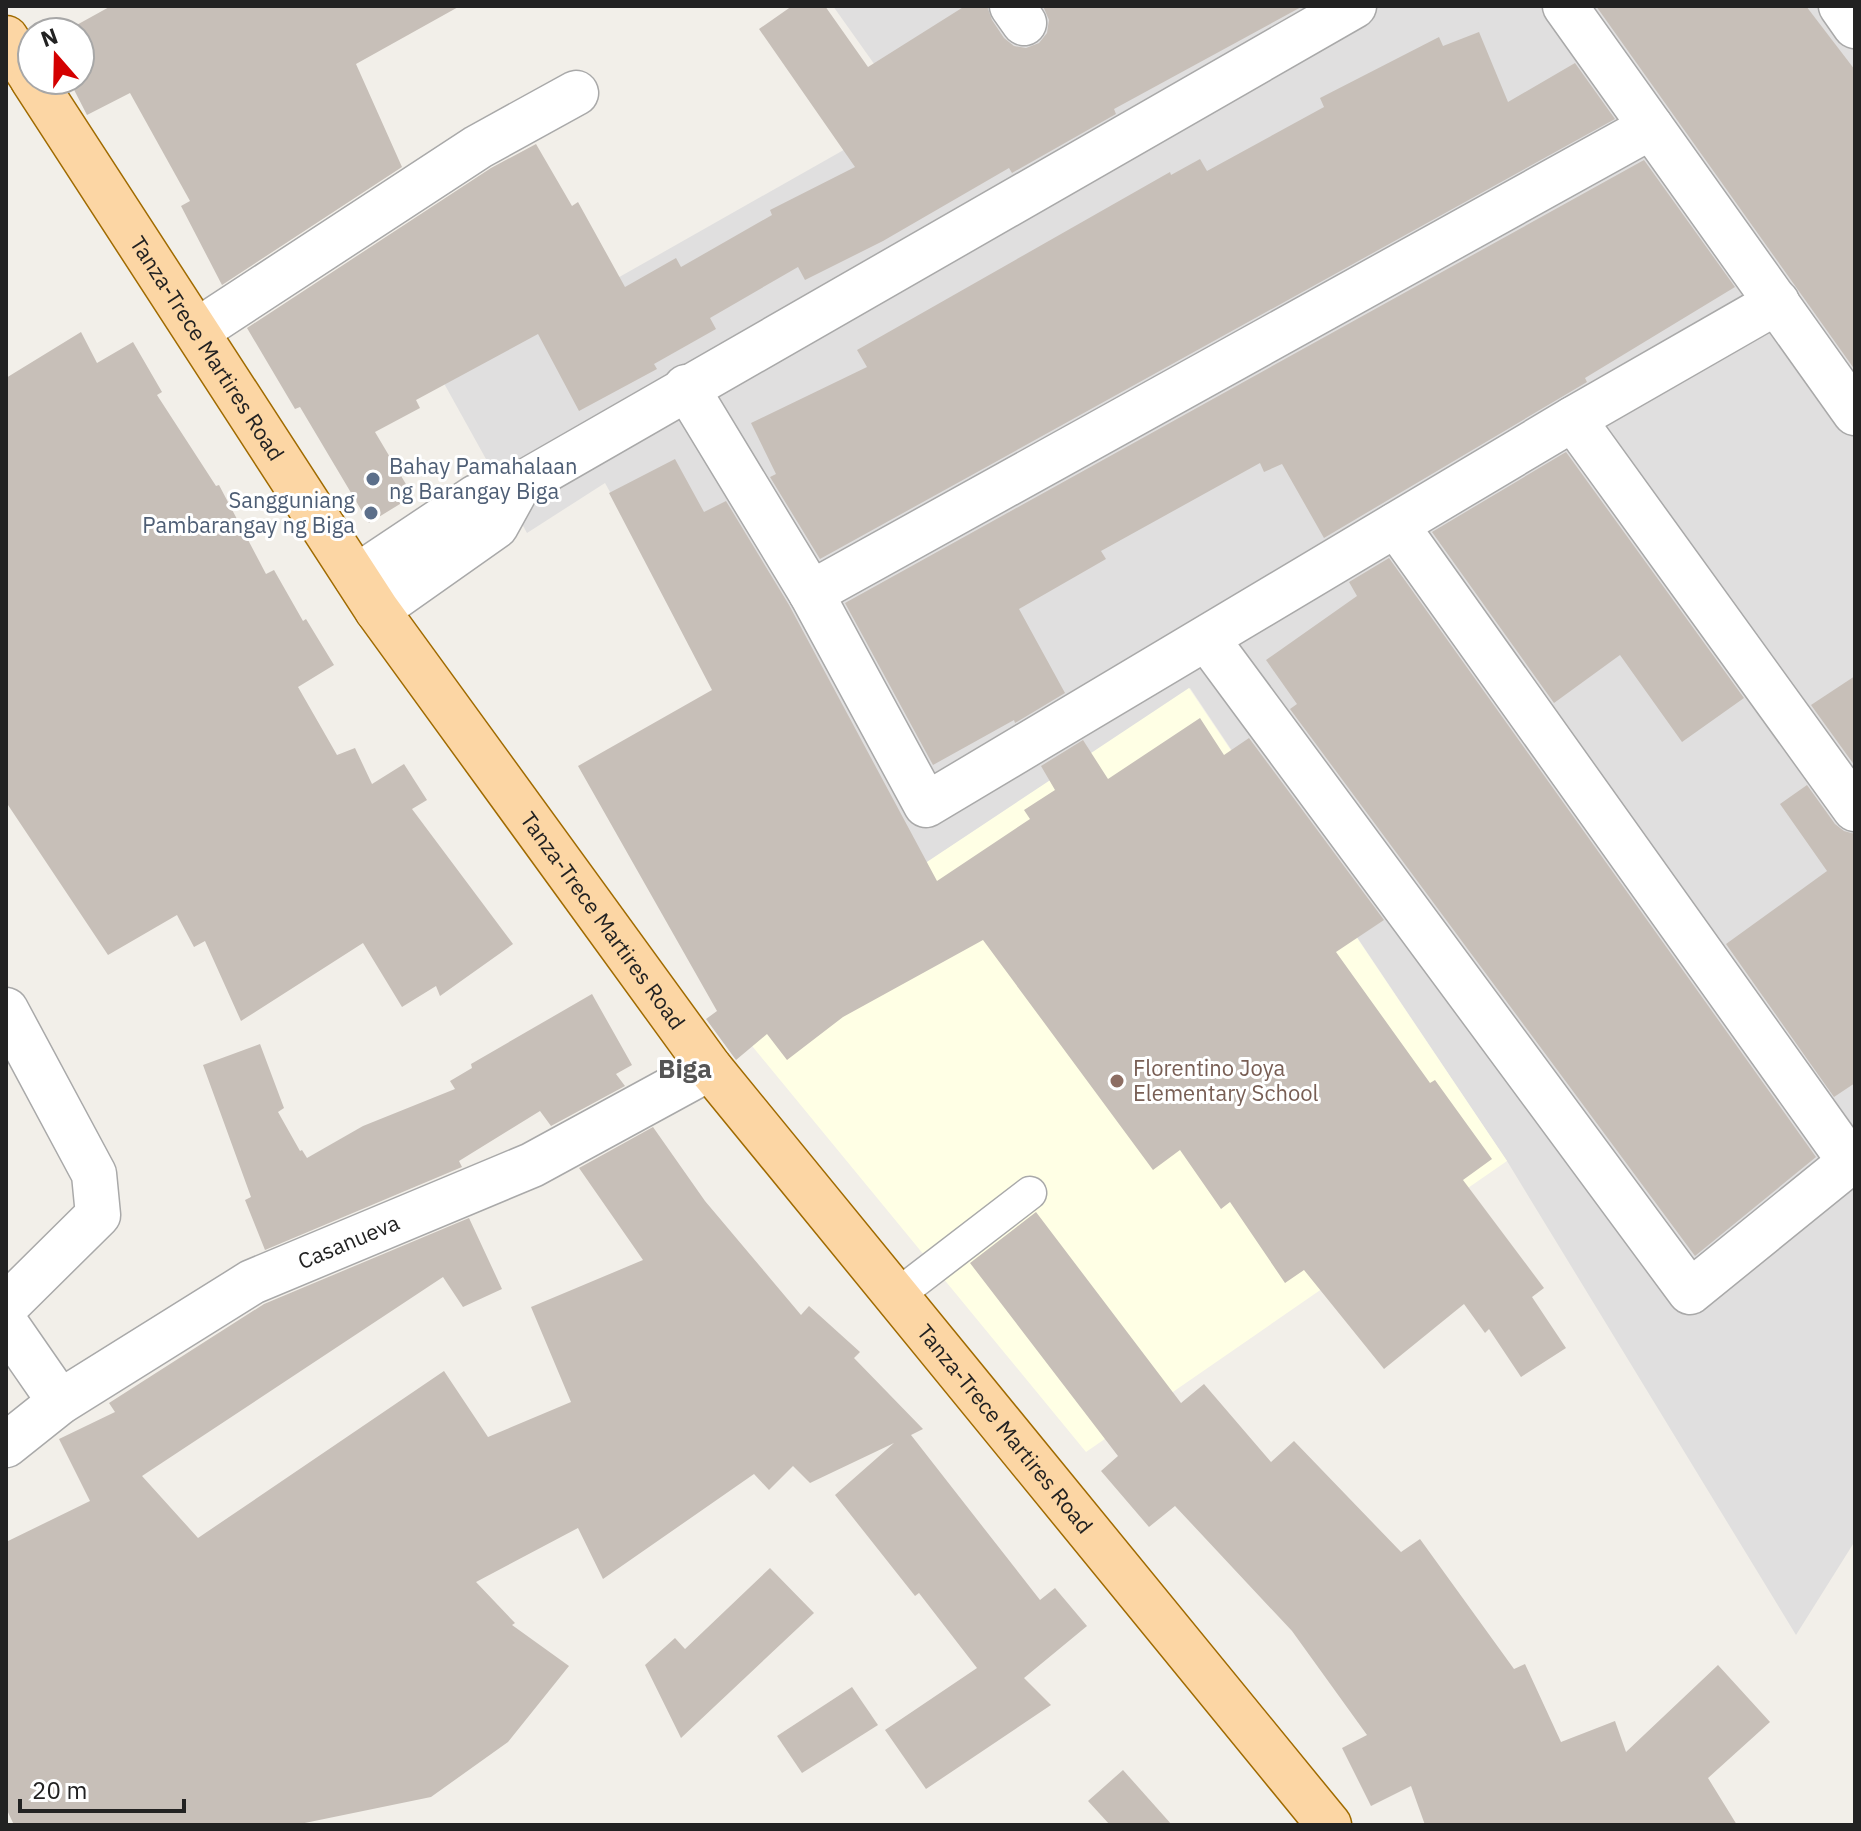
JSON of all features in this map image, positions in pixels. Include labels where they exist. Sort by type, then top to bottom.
[{"type":"main road","name":"Tanza-Trece Martires Road","points":[[44,96],[366,593],[710,1068],[1329,1825]]},
{"type":"street","points":[[366,593],[496,526],[518,486],[1354,6]]},
{"type":"street","points":[[1565,6],[1855,413]]},
{"type":"street","points":[[1841,6],[1855,26]]},
{"type":"street","points":[[197,331],[478,147],[576,93]]},
{"type":"street","points":[[811,593],[1651,127]]},
{"type":"street","points":[[686,387],[811,593],[926,805],[1573,419],[1777,302]]},
{"type":"street","points":[[1573,419],[1855,809]]},
{"type":"street","points":[[1207,639],[1690,1292],[1853,1160],[1396,525]]},
{"type":"street","points":[[6,1010],[94,1174],[98,1215],[6,1306]]},
{"type":"street","name":"Casanueva","points":[[6,1445],[60,1402],[252,1282],[532,1165],[710,1068]]},
{"type":"street","points":[[6,1324],[60,1402]]},
{"type":"lane","points":[[896,1296],[1030,1193]]},
{"type":"shaded area","points":[[833,6],[1855,6],[1855,1541],[1796,1635],[1507,1161],[1190,688],[846,916],[605,483],[527,533],[441,378],[909,113]]},
{"type":"shaded area","name":"Florentino Joya Elementary School","points":[[1189,688],[1507,1161],[1086,1452],[716,1002]]},
{"type":"building","points":[[111,6],[460,6],[356,64],[402,167],[222,285],[181,206],[190,201],[130,93],[87,115],[77,96],[96,96],[96,16],[93,16]]},
{"type":"building","points":[[792,6],[825,6],[868,67],[965,6],[987,6],[1004,38],[1014,46],[1026,48],[1039,43],[1047,33],[1049,20],[1043,6],[1303,6],[1114,109],[1116,114],[1012,173],[1009,168],[883,241],[805,280],[798,267],[710,318],[716,329],[654,364],[657,369],[579,411],[538,334],[416,400],[420,408],[375,432],[413,496],[369,523],[300,407],[295,409],[247,328],[491,168],[536,144],[572,206],[578,202],[625,287],[676,258],[681,267],[772,215],[770,210],[855,167],[759,29]]},
{"type":"building","points":[[1596,6],[1806,6],[1855,70],[1855,370]]},
{"type":"building","points":[[1479,32],[1508,102],[1575,63],[1615,119],[820,559],[770,477],[776,474],[751,423],[867,367],[857,350],[1170,172],[1171,175],[1200,159],[1207,171],[1324,107],[1320,98],[1439,37],[1443,46]]},
{"type":"building","points":[[1644,160],[1735,287],[1585,378],[1587,382],[1324,538],[1282,464],[1264,472],[1260,463],[1101,551],[1106,559],[1019,609],[1065,693],[933,765],[845,603]]},
{"type":"building","points":[[81,332],[97,363],[133,342],[162,392],[157,395],[216,486],[219,485],[266,574],[274,570],[303,621],[306,619],[334,665],[298,687],[337,755],[355,748],[372,784],[404,764],[427,800],[412,809],[513,944],[440,996],[436,986],[402,1007],[363,943],[241,1021],[205,941],[194,947],[177,915],[108,955],[6,802],[6,378]]},
{"type":"building","points":[[1566,452],[1744,698],[1682,742],[1620,655],[1554,703],[1432,532]]},
{"type":"building","points":[[675,459],[704,512],[726,501],[789,605],[937,881],[1030,819],[1024,810],[1055,790],[1041,766],[1083,740],[1108,779],[1200,718],[1224,755],[1249,738],[1384,920],[1336,952],[1430,1083],[1435,1080],[1492,1159],[1463,1180],[1544,1288],[1532,1297],[1566,1348],[1521,1377],[1489,1329],[1485,1333],[1464,1304],[1384,1369],[1304,1270],[1285,1283],[1230,1202],[1221,1209],[1180,1150],[1153,1170],[983,940],[843,1017],[787,1060],[767,1034],[736,1060],[706,1019],[717,1011],[578,766],[712,690],[609,493]]},
{"type":"building","points":[[1389,558],[1816,1157],[1695,1256],[1290,709],[1297,704],[1266,660],[1357,596],[1349,582]]},
{"type":"building","points":[[1855,676],[1855,766],[1811,705]]},
{"type":"building","points":[[1807,785],[1835,824],[1855,834],[1855,1083],[1834,1097],[1726,944],[1827,871],[1780,804]]},
{"type":"building","points":[[592,994],[632,1065],[616,1074],[625,1086],[551,1126],[540,1111],[459,1161],[462,1167],[265,1250],[245,1200],[251,1197],[203,1065],[260,1044],[284,1108],[278,1112],[307,1158],[363,1126],[455,1089],[450,1081],[472,1068],[471,1064]]},
{"type":"building","points":[[653,1127],[705,1201],[801,1315],[809,1306],[860,1352],[854,1358],[923,1429],[911,1435],[1040,1600],[1055,1588],[1087,1626],[1024,1678],[1051,1705],[926,1789],[885,1730],[977,1668],[919,1593],[915,1596],[835,1495],[894,1443],[810,1483],[793,1466],[769,1490],[754,1474],[603,1579],[578,1528],[476,1582],[515,1623],[512,1625],[569,1666],[508,1742],[431,1797],[295,1825],[14,1825],[6,1808],[6,1542],[90,1501],[59,1439],[115,1412],[109,1403],[264,1304],[469,1218],[502,1289],[463,1307],[443,1277],[142,1476],[198,1538],[444,1371],[488,1437],[571,1402],[531,1307],[643,1260],[579,1168]]},
{"type":"building","points":[[1036,1212],[1181,1403],[1204,1384],[1271,1462],[1294,1441],[1401,1552],[1420,1539],[1514,1669],[1525,1664],[1561,1742],[1615,1721],[1626,1752],[1718,1665],[1770,1722],[1708,1778],[1737,1825],[1425,1825],[1411,1786],[1371,1806],[1342,1748],[1367,1735],[1292,1631],[1175,1506],[1149,1527],[1101,1471],[1118,1456],[970,1263]]},
{"type":"building","points":[[770,1568],[814,1613],[681,1738],[645,1665],[675,1638],[685,1649]]},
{"type":"building","points":[[852,1687],[878,1725],[802,1773],[777,1736]]},
{"type":"building","points":[[1123,1770],[1172,1825],[1110,1825],[1088,1801]]},
{"type":"place","name":"Bahay Pamahalaan ng Barangay Biga","points":[[373,479]]},
{"type":"place","name":"Sangguniang Pambarangay ng Biga","points":[[371,513]]},
{"type":"place","name":"Florentino Joya Elementary School","points":[[1117,1081]]},
{"type":"district","name":"Biga","points":[[685,1069]]}]
